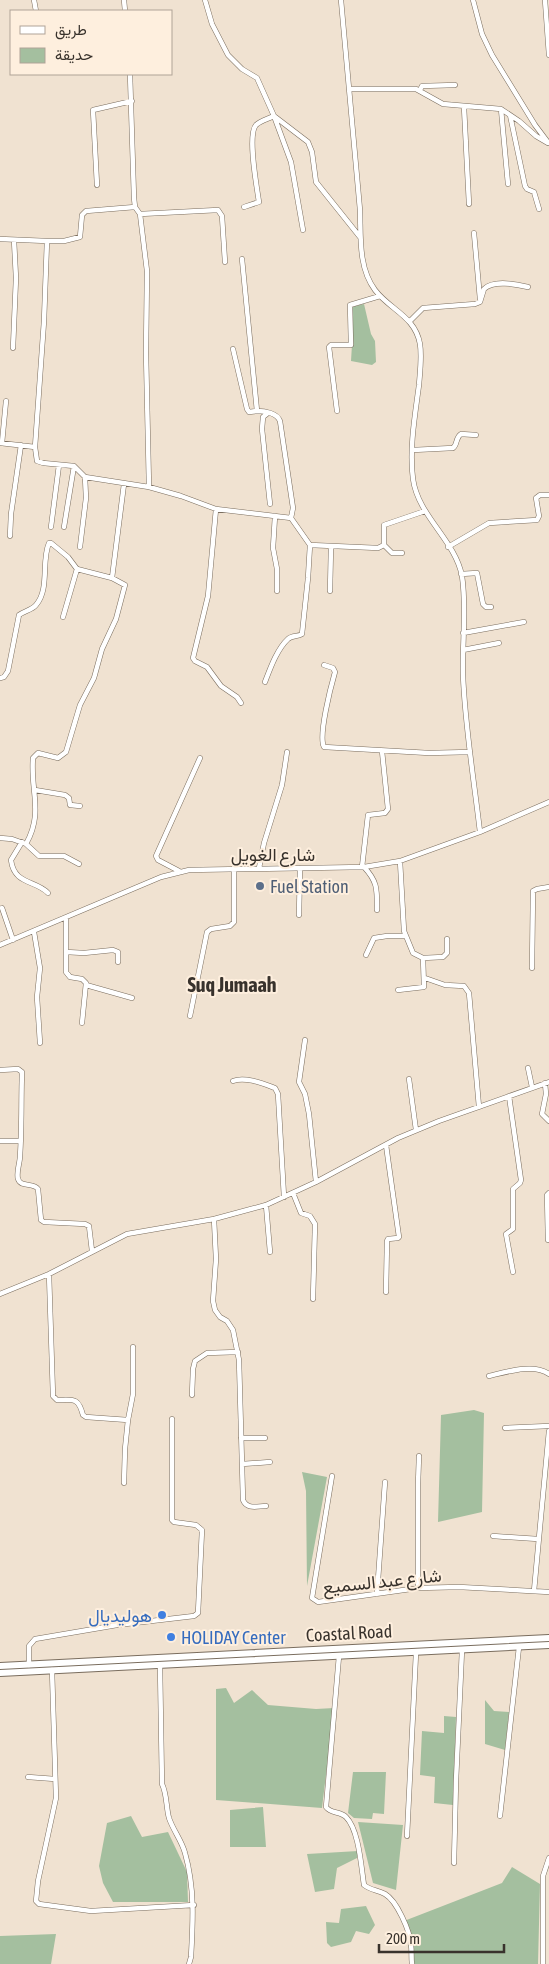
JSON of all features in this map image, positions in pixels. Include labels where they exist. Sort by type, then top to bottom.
[{"type":"highway","name":"Coastal Road","points":[[0,1666],[549,1638]]},
{"type":"highway","name":"Coastal Road","points":[[0,1673],[549,1645]]},
{"type":"street","points":[[205,0],[212,24],[228,55],[242,69],[257,78],[274,116],[291,162],[303,230]]},
{"type":"street","points":[[340,0],[360,210],[362,258],[369,280],[380,296],[410,321],[418,334],[421,355],[412,466],[415,488],[425,511],[448,547],[461,574],[464,608],[463,676],[480,832]]},
{"type":"street","points":[[473,0],[486,45],[535,125],[549,143]]},
{"type":"street","points":[[545,0],[549,55]]},
{"type":"street","points":[[130,75],[135,206],[140,214],[147,271],[146,354],[149,487]]},
{"type":"street","points":[[420,90],[422,86],[455,85]]},
{"type":"street","points":[[349,89],[412,88],[420,90],[443,104],[464,108],[501,109],[536,136],[549,143]]},
{"type":"street","points":[[97,185],[93,110],[132,101]]},
{"type":"street","points":[[464,108],[469,204]]},
{"type":"street","points":[[501,109],[508,184]]},
{"type":"street","points":[[510,115],[525,186],[534,192],[539,210]]},
{"type":"street","points":[[244,207],[258,202],[253,131],[258,123],[274,116]]},
{"type":"street","points":[[274,116],[308,142],[312,152],[316,182],[360,237]]},
{"type":"street","points":[[0,239],[62,242],[80,237],[82,215],[86,210],[135,206]]},
{"type":"street","points":[[140,214],[218,210],[222,216],[225,262]]},
{"type":"street","points":[[474,233],[480,302]]},
{"type":"street","points":[[13,348],[16,278],[14,240]]},
{"type":"street","points":[[47,241],[44,321],[35,447],[37,461],[74,466],[86,477],[149,487],[216,509],[292,518]]},
{"type":"street","points":[[242,259],[257,411]]},
{"type":"street","points":[[480,302],[484,289],[489,286],[507,284],[528,287]]},
{"type":"street","points":[[337,411],[329,347],[331,345],[351,345],[350,306],[380,296]]},
{"type":"street","points":[[410,321],[423,308],[471,305],[480,302]]},
{"type":"street","points":[[233,349],[247,409],[249,412],[268,413],[278,417],[280,421],[293,508],[292,518],[310,546],[302,634],[289,638],[274,661],[265,682]]},
{"type":"street","points":[[6,401],[1,443],[35,447]]},
{"type":"street","points":[[268,413],[263,417],[262,429],[270,504]]},
{"type":"street","points":[[413,450],[453,448],[456,445],[456,439],[461,434],[476,435]]},
{"type":"street","points":[[10,536],[11,514],[21,445]]},
{"type":"street","points":[[51,527],[59,465]]},
{"type":"street","points":[[64,526],[74,466]]},
{"type":"street","points":[[80,547],[86,498],[86,477]]},
{"type":"street","points":[[112,578],[124,484]]},
{"type":"street","points":[[448,547],[489,523],[537,520],[539,516],[536,498],[540,495],[549,495]]},
{"type":"street","points":[[216,509],[208,596],[193,658],[207,667],[221,686],[237,697],[241,703]]},
{"type":"street","points":[[402,553],[392,553],[384,545],[384,525],[425,511]]},
{"type":"street","points":[[275,516],[273,548],[277,569],[277,591]]},
{"type":"street","points":[[0,678],[4,677],[8,671],[19,615],[34,607],[39,599],[44,583],[49,543],[62,551],[77,569],[112,578],[123,583],[125,588],[116,619],[102,649],[94,678],[80,705],[63,755],[55,758],[38,753],[33,758],[36,820],[34,828],[11,860],[14,869],[21,879],[48,893]]},
{"type":"street","points":[[310,546],[373,548],[384,545]]},
{"type":"street","points":[[330,592],[331,548]]},
{"type":"street","points":[[63,617],[77,569]]},
{"type":"street","points":[[461,574],[477,573],[484,606],[491,607]]},
{"type":"street","points":[[463,633],[524,622]]},
{"type":"street","points":[[463,650],[499,643]]},
{"type":"street","points":[[324,665],[333,668],[335,672],[327,702],[322,745],[382,751],[470,752]]},
{"type":"street","points":[[377,910],[376,884],[363,867],[368,815],[385,813],[388,809],[382,751]]},
{"type":"street","points":[[259,868],[264,843],[282,785],[287,752]]},
{"type":"street","points":[[179,871],[158,860],[156,856],[200,758]]},
{"type":"street","points":[[35,790],[65,795],[69,798],[70,805],[80,806]]},
{"type":"street","name":"شارع الغويل","points":[[0,945],[161,876],[179,871],[234,868],[363,867],[400,861],[480,832],[549,802]]},
{"type":"street","points":[[0,838],[24,843],[39,856],[64,856],[80,864]]},
{"type":"street","points":[[400,861],[402,916],[405,936],[413,953],[423,958],[440,958],[445,956],[447,939]]},
{"type":"street","points":[[190,1016],[207,932],[211,928],[230,926],[234,922],[234,868]]},
{"type":"street","points":[[299,915],[300,868]]},
{"type":"street","points":[[532,968],[533,891],[549,887]]},
{"type":"street","points":[[2,908],[13,940]]},
{"type":"street","points":[[66,918],[68,974],[70,977],[84,980],[86,985],[82,1024]]},
{"type":"street","points":[[34,932],[40,968],[37,997],[40,1043]]},
{"type":"street","points":[[366,955],[374,938],[405,936]]},
{"type":"street","points":[[66,952],[91,953],[114,950],[118,952],[118,962]]},
{"type":"street","points":[[398,990],[421,988],[425,984],[423,958]]},
{"type":"street","points":[[425,978],[445,985],[464,986],[469,993],[479,1107]]},
{"type":"street","points":[[86,985],[132,998]]},
{"type":"street","points":[[305,1040],[299,1082],[305,1094],[309,1114],[316,1182]]},
{"type":"street","points":[[528,1068],[532,1088]]},
{"type":"street","points":[[0,1070],[18,1069],[22,1072],[18,1179],[22,1184],[33,1185],[38,1189],[41,1220],[44,1222],[85,1224],[89,1226],[92,1251]]},
{"type":"street","points":[[409,1079],[416,1130]]},
{"type":"street","points":[[233,1081],[243,1080],[269,1086],[275,1088],[278,1094],[284,1197]]},
{"type":"street","points":[[0,1294],[49,1274],[127,1234],[214,1219],[266,1205],[316,1182],[416,1130],[547,1082],[542,1114],[549,1121]]},
{"type":"street","points":[[509,1096],[521,1180],[513,1189],[513,1228],[506,1234],[513,1272]]},
{"type":"street","points":[[0,1141],[20,1141]]},
{"type":"street","points":[[386,1144],[399,1237],[388,1239],[387,1241],[386,1292]]},
{"type":"street","points":[[293,1193],[301,1213],[313,1218],[315,1224],[313,1299]]},
{"type":"street","points":[[548,1240],[547,1195],[549,1193]]},
{"type":"street","points":[[266,1205],[270,1252]]},
{"type":"street","points":[[214,1219],[216,1259],[213,1301],[215,1310],[220,1317],[227,1321],[234,1330],[240,1369],[243,1500],[244,1504],[249,1507],[266,1506]]},
{"type":"street","points":[[49,1274],[53,1396],[57,1400],[77,1401],[80,1404],[83,1415],[86,1417],[128,1420]]},
{"type":"street","points":[[124,1484],[125,1449],[133,1394],[133,1347]]},
{"type":"street","points":[[192,1395],[195,1361],[207,1353],[238,1352]]},
{"type":"street","points":[[489,1376],[527,1370],[549,1374]]},
{"type":"street","points":[[29,1665],[29,1646],[35,1639],[198,1614],[202,1530],[196,1525],[174,1522],[172,1520],[172,1419]]},
{"type":"street","points":[[505,1428],[549,1426]]},
{"type":"street","points":[[534,1591],[549,1431]]},
{"type":"street","points":[[241,1438],[265,1438]]},
{"type":"street","points":[[418,1588],[419,1456]]},
{"type":"street","points":[[242,1464],[270,1462]]},
{"type":"street","name":"شارع عبد السميع","points":[[332,1476],[312,1598],[318,1602],[418,1588],[459,1587],[549,1592]]},
{"type":"street","points":[[377,1594],[385,1482]]},
{"type":"street","points":[[493,1536],[538,1539]]},
{"type":"street","points":[[500,1816],[519,1647]]},
{"type":"street","points":[[454,1863],[462,1650]]},
{"type":"street","points":[[407,1836],[416,1653]]},
{"type":"street","points":[[339,1656],[326,1807],[330,1811],[343,1814],[352,1826],[364,1884],[367,1888],[386,1894],[392,1900],[406,1925],[411,1943],[412,1964]]},
{"type":"street","points":[[160,1666],[162,1784],[169,1817],[184,1851],[189,1869],[194,1905],[189,1964]]},
{"type":"street","points":[[52,1670],[56,1798],[38,1881],[37,1903],[91,1912],[194,1905]]},
{"type":"street","points":[[28,1777],[54,1779]]},
{"type":"street","points":[[543,1964],[543,1876],[549,1858]]},
{"type":"green space","points":[[364,304],[371,334],[375,341],[376,362],[372,365],[351,361],[353,328],[351,307]]},
{"type":"green space","points":[[474,1410],[484,1413],[482,1512],[438,1522],[441,1415]]},
{"type":"green space","points":[[302,1472],[327,1477],[307,1586],[306,1491]]},
{"type":"green space","points":[[226,1688],[234,1703],[252,1690],[268,1705],[316,1709],[334,1708],[322,1808],[216,1800],[216,1689]]},
{"type":"green space","points":[[485,1700],[494,1711],[509,1712],[505,1750],[485,1744]]},
{"type":"green space","points":[[444,1716],[456,1717],[453,1805],[434,1803],[435,1777],[420,1775],[422,1731],[444,1733]]},
{"type":"green space","points":[[353,1772],[386,1772],[384,1814],[373,1813],[372,1819],[354,1818],[348,1813]]},
{"type":"green space","points":[[263,1807],[266,1847],[230,1847],[230,1810]]},
{"type":"green space","points":[[131,1816],[142,1837],[168,1832],[187,1872],[188,1902],[113,1902],[103,1883],[99,1866],[107,1823]]},
{"type":"green space","points":[[358,1822],[403,1825],[396,1890],[373,1883]]},
{"type":"green space","points":[[358,1851],[357,1858],[337,1868],[334,1889],[315,1892],[307,1854]]},
{"type":"green space","points":[[512,1867],[540,1884],[538,1964],[412,1964],[404,1921],[502,1883]]},
{"type":"green space","points":[[366,1906],[375,1925],[369,1934],[356,1931],[351,1942],[331,1947],[327,1943],[326,1922],[339,1923],[341,1909]]},
{"type":"green space","points":[[56,1934],[51,1964],[0,1964],[0,1936]]},
{"type":"place","name":"Fuel Station","points":[[260,886]]},
{"type":"place","name":"هوليديال","points":[[162,1615]]},
{"type":"place","name":"HOLIDAY Center","points":[[171,1637]]},
{"type":"district","name":"Suq Jumaah","points":[[232,984]]}]
